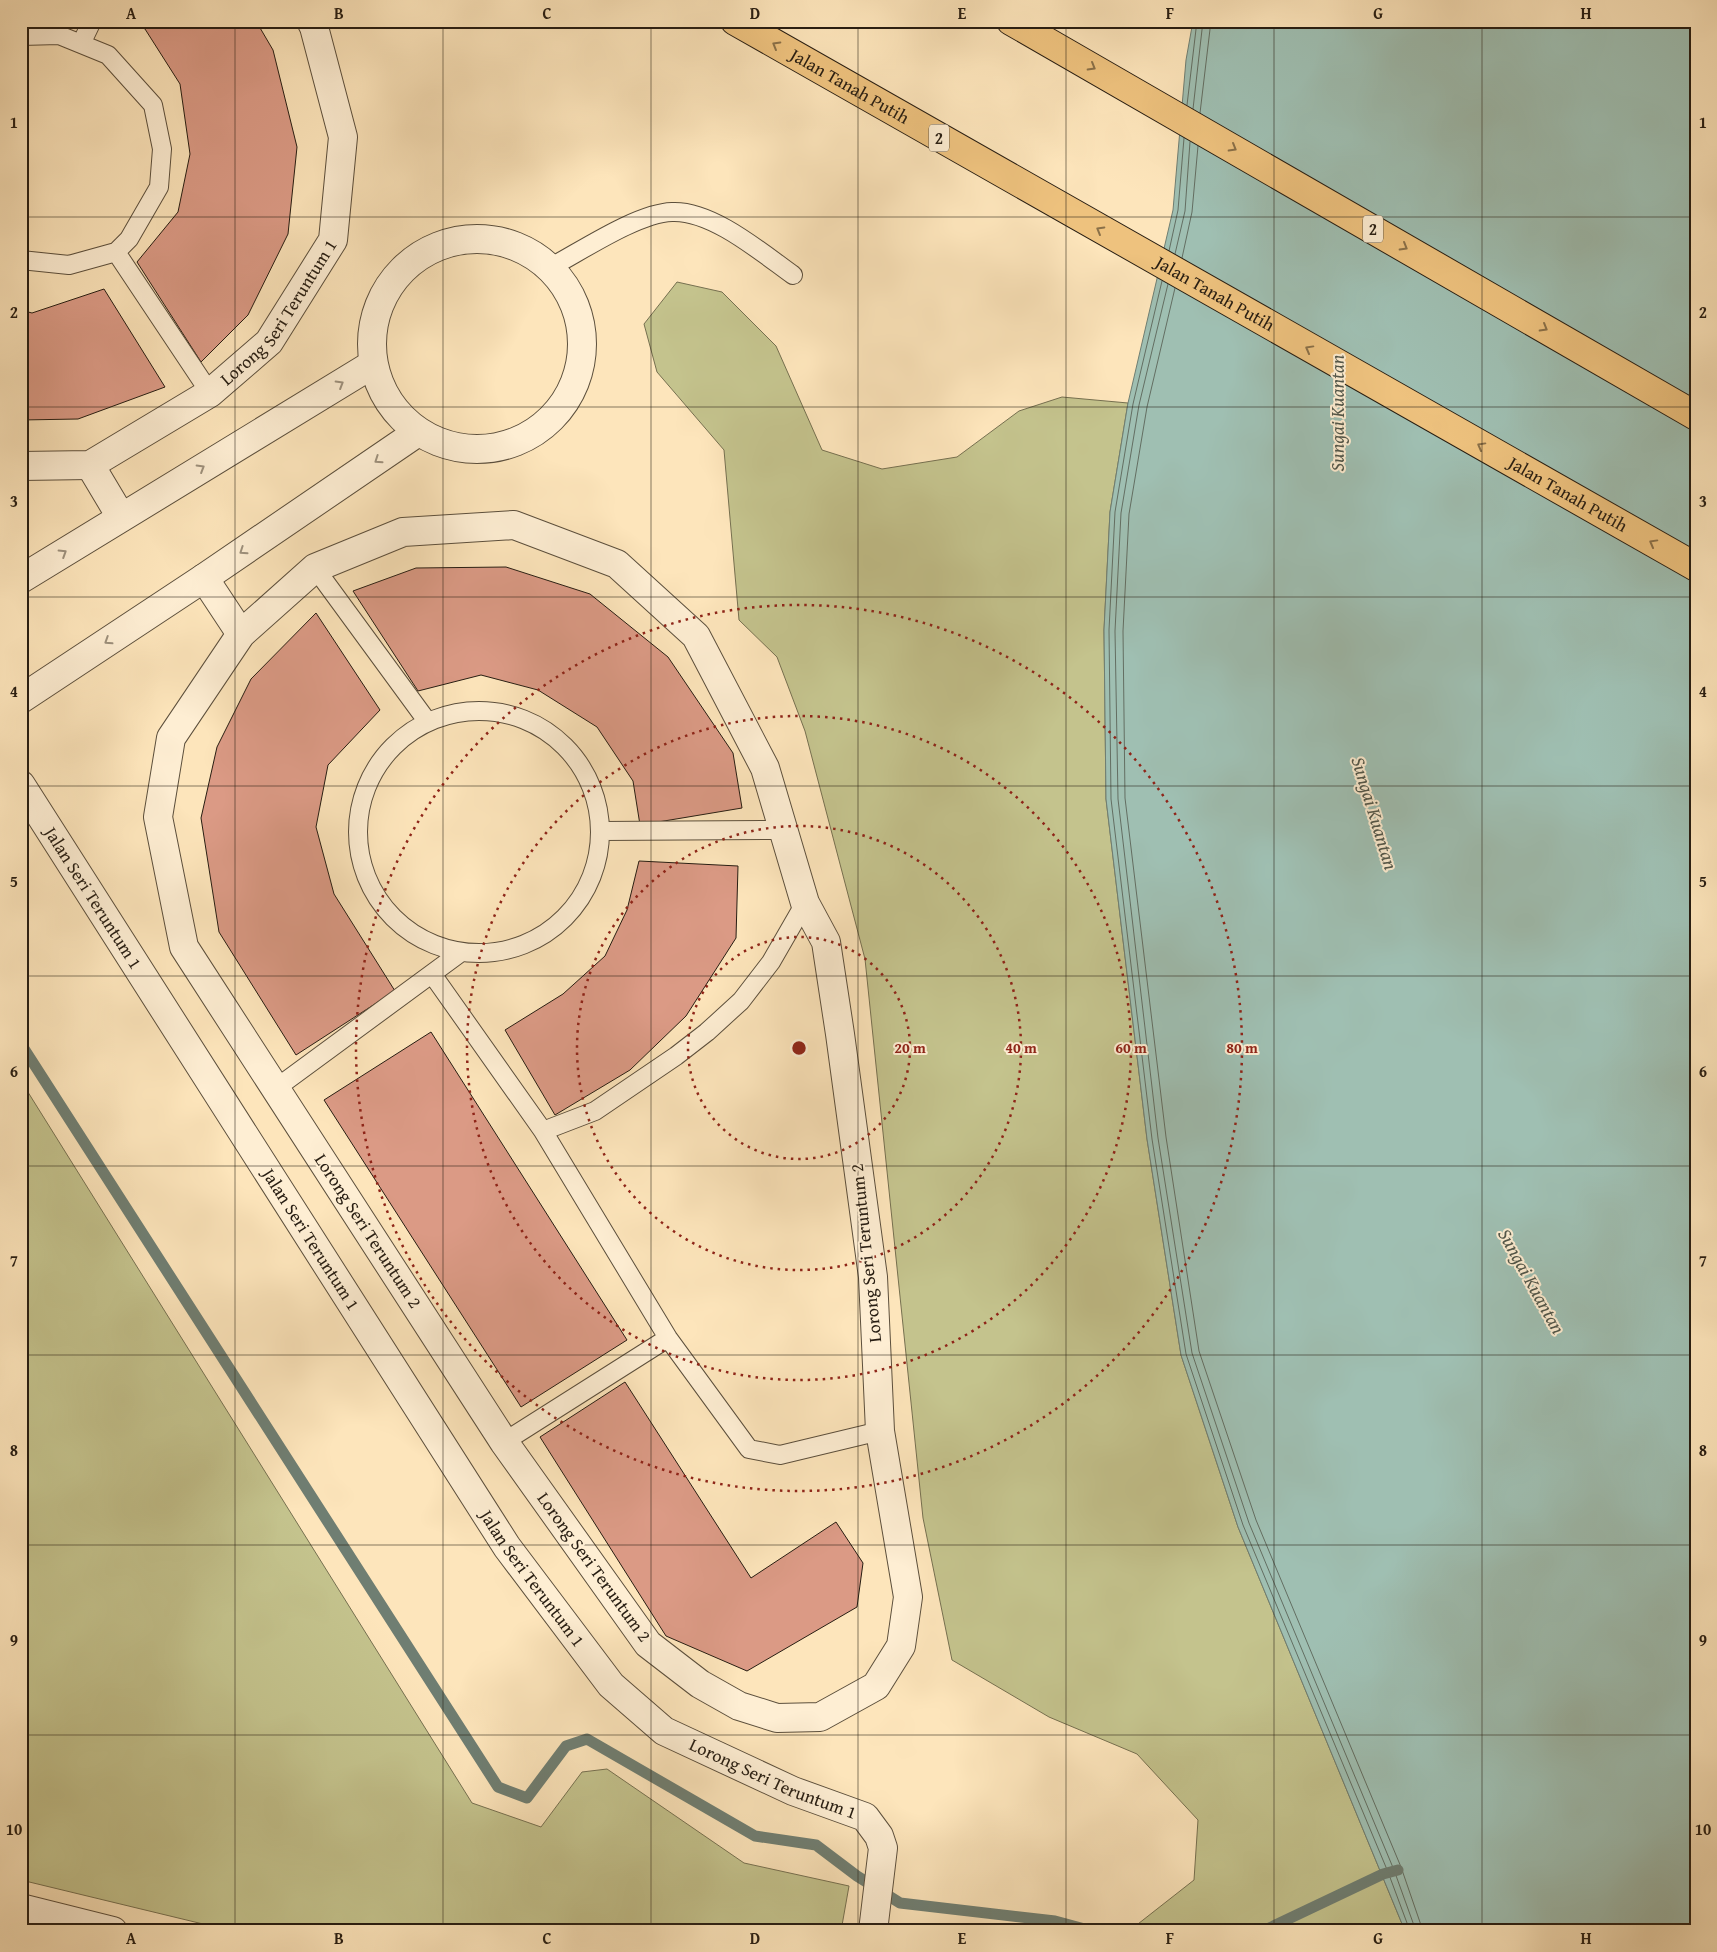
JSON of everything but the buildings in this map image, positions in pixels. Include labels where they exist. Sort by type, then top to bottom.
[{"type":"highway","name":"Jalan Tanah Putih","points":[[735,21],[1142,254],[1696,567]]},
{"type":"highway","name":"2","points":[[1010,21],[1050,42],[1696,416]]},
{"type":"street","name":"Lorong Seri Teruntum 1","points":[[90,465],[210,393],[269,342],[333,240],[343,138],[311,21]]},
{"type":"street","points":[[451,241],[504,241],[551,267],[579,312],[582,364],[560,412],[519,443],[467,451],[418,432],[389,403],[373,364],[376,310],[404,266],[451,241]]},
{"type":"street","points":[[21,578],[373,364]]},
{"type":"street","points":[[21,699],[204,578],[418,432]]},
{"type":"street","points":[[21,466],[90,465],[121,517]]},
{"type":"street","name":"Lorong Seri Teruntum 2","points":[[514,525],[617,564],[696,636],[764,768],[805,903],[826,942],[873,1277],[880,1431],[908,1597],[901,1646],[876,1686],[820,1717],[777,1718],[739,1706],[700,1684],[648,1644],[504,1442],[184,948],[158,817],[171,738],[241,634],[315,568],[403,532],[514,525]]},
{"type":"street","points":[[204,578],[241,634]]},
{"type":"street","name":"Jalan Seri Teruntum 1","points":[[21,785],[507,1547],[611,1685]]},
{"type":"street","name":"Lorong Seri Teruntum 1","points":[[611,1685],[664,1731],[793,1791],[865,1817],[879,1836],[883,1848],[874,1923]]},
{"type":"street","points":[[21,1908],[73,1926],[113,1931]]},
{"type":"lane","points":[[81,44],[92,21]]},
{"type":"lane","points":[[21,36],[59,35],[108,55],[152,104],[162,149],[159,187],[129,239],[116,252],[69,265],[21,260]]},
{"type":"lane","points":[[551,267],[644,218],[673,212],[701,216],[745,241],[793,274]]},
{"type":"lane","points":[[116,252],[210,393]]},
{"type":"lane","points":[[315,568],[427,721]]},
{"type":"lane","points":[[466,710],[490,711],[506,712],[544,728],[574,755],[594,792],[601,831],[596,866],[582,898],[559,925],[530,944],[495,953],[460,953],[423,941],[392,918],[369,886],[357,848],[358,810],[371,773],[394,742],[427,721],[466,710]]},
{"type":"lane","points":[[601,831],[783,830]]},
{"type":"lane","points":[[544,1131],[595,1111],[676,1056],[707,1032],[741,1001],[771,962],[805,903]]},
{"type":"lane","points":[[275,1089],[460,953]]},
{"type":"lane","points":[[432,974],[544,1131],[668,1338],[749,1449],[780,1455],[880,1431]]},
{"type":"lane","points":[[504,1442],[668,1338]]},
{"type":"shaded area","points":[[677,282],[722,292],[776,346],[822,450],[882,469],[957,457],[1019,411],[1062,397],[1128,403],[1110,512],[1104,630],[1106,799],[1147,1139],[1181,1355],[1238,1527],[1405,1931],[1129,1931],[1194,1880],[1198,1820],[1137,1754],[1049,1717],[952,1660],[923,1518],[865,959],[805,731],[777,657],[739,620],[724,450],[657,372],[644,324]]},
{"type":"shaded area","points":[[21,1081],[472,1803],[541,1827],[582,1772],[607,1769],[744,1863],[849,1886],[841,1931],[232,1931],[21,1880]]},
{"type":"water","name":"Sungai Kuantan","points":[[1193,21],[1696,21],[1696,1931],[1405,1931],[1238,1527],[1181,1355],[1147,1139],[1106,799],[1104,630],[1110,512],[1128,403],[1173,210],[1186,60]]},
{"type":"waterway","points":[[21,1044],[498,1787],[527,1798],[566,1746],[587,1739],[755,1836],[816,1845],[857,1876],[900,1903],[1055,1921],[1092,1931]]},
{"type":"waterway","points":[[1263,1931],[1383,1874],[1398,1870]]}]
